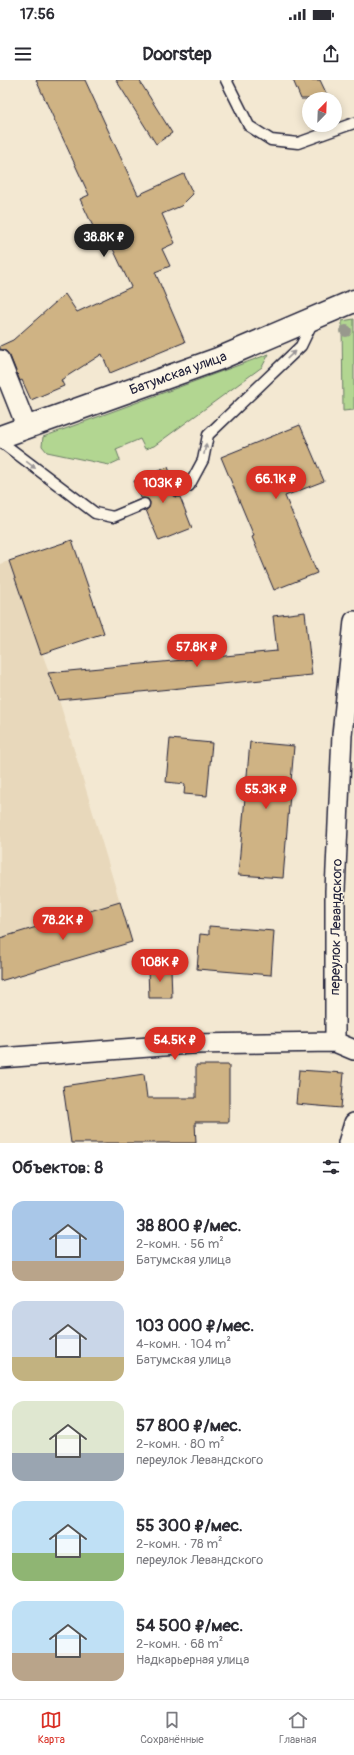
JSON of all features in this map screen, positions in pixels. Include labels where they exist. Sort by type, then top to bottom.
[{"type":"main road","name":"Батумская улица","points":[[0,437],[218,359],[313,320],[354,301]]},
{"type":"street","points":[[0,360],[27,428]]},
{"type":"street","name":"переулок Левандского","points":[[335,1042],[335,891],[342,735],[354,621]]},
{"type":"street","points":[[0,1058],[190,1044],[335,1042],[354,1050]]},
{"type":"street","points":[[348,1143],[354,1123]]},
{"type":"lane","points":[[226,80],[249,126],[271,140],[298,143],[354,123]]},
{"type":"lane","points":[[177,491],[189,486],[203,460],[208,435],[301,346],[313,320]]},
{"type":"lane","points":[[0,441],[95,513],[113,517],[144,504]]},
{"type":"shaded area","points":[[9,561],[59,700],[132,942],[0,981],[0,564]]},
{"type":"green space","points":[[354,319],[354,410],[343,411],[342,321]]},
{"type":"green space","points":[[269,354],[262,367],[154,446],[145,449],[140,439],[116,449],[120,460],[109,465],[47,452],[42,446],[43,437]]},
{"type":"building","points":[[36,80],[85,80],[138,195],[184,174],[193,194],[181,206],[162,214],[175,243],[162,249],[170,266],[155,272],[185,342],[110,373],[102,354],[61,380],[64,386],[31,400],[22,380],[20,381],[10,356],[6,351],[0,349],[0,346],[13,340],[65,294],[77,312],[131,287],[106,234],[98,237],[80,199],[89,195]]},
{"type":"building","points":[[116,80],[139,80],[172,133],[156,144]]},
{"type":"building","points":[[293,80],[320,80],[326,92],[302,92],[301,99]]},
{"type":"building","points":[[300,425],[324,481],[285,496],[317,573],[274,590],[252,537],[254,536],[221,457]]},
{"type":"building","points":[[168,467],[175,485],[172,487],[171,493],[173,496],[180,497],[192,528],[159,541],[146,510],[149,508],[150,502],[148,499],[141,498],[134,481]]},
{"type":"building","points":[[72,540],[104,633],[41,654],[9,561]]},
{"type":"building","points":[[305,612],[312,675],[59,700],[48,673],[277,651],[273,616]]},
{"type":"building","points":[[170,739],[212,743],[207,796],[184,794],[185,784],[166,782]]},
{"type":"building","points":[[250,742],[294,746],[283,878],[238,875]]},
{"type":"building","points":[[120,902],[132,942],[0,981],[0,938]]},
{"type":"building","points":[[209,926],[274,931],[271,975],[197,969],[200,934],[209,935]]},
{"type":"building","points":[[171,968],[172,998],[149,998],[148,969]]},
{"type":"building","points":[[196,1065],[229,1065],[229,1122],[195,1122],[196,1143],[71,1143],[63,1086],[144,1074],[147,1098],[196,1098]]},
{"type":"building","points":[[299,1070],[344,1073],[341,1108],[296,1104]]}]
